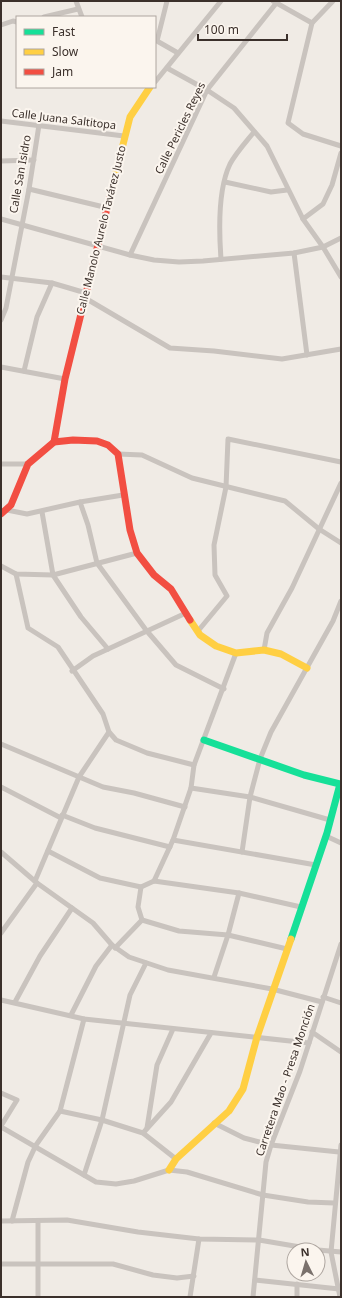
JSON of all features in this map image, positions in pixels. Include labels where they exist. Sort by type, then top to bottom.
[{"type":"street","points":[[76,1],[82,16]]},
{"type":"street","points":[[167,1],[157,40],[178,54]]},
{"type":"street","points":[[156,81],[221,1]]},
{"type":"street","points":[[333,1],[312,22],[288,124],[303,134],[341,145]]},
{"type":"street","points":[[276,2],[312,22]]},
{"type":"street","name":"Calle Pericles Reyes","points":[[130,255],[207,90],[276,2]]},
{"type":"street","points":[[48,16],[78,9]]},
{"type":"street","points":[[1,25],[16,22]]},
{"type":"street","points":[[167,68],[207,90],[234,108],[267,146],[287,190],[303,219],[323,246],[341,277]]},
{"type":"street","name":"Calle Manolo Aurelo Tavárez Justo","points":[[54,442],[65,379],[108,208],[124,136],[130,117],[149,88]]},
{"type":"street","name":"Calle Juana Saltitopa","points":[[1,121],[39,125],[72,131],[124,136]]},
{"type":"street","name":"Calle San Isidro","points":[[1,320],[6,308],[29,189],[39,125]]},
{"type":"street","points":[[221,259],[219,237],[225,182],[230,164],[254,132]]},
{"type":"street","points":[[303,219],[323,204],[332,185],[341,153]]},
{"type":"street","points":[[1,161],[34,160]]},
{"type":"street","points":[[225,182],[270,192],[287,190]]},
{"type":"street","points":[[29,189],[108,208]]},
{"type":"street","points":[[1,219],[21,226],[130,255],[154,260],[179,262],[294,253],[323,246],[341,238]]},
{"type":"street","points":[[294,253],[307,355]]},
{"type":"street","points":[[1,277],[52,283],[85,296],[170,348],[214,351],[282,359],[341,349]]},
{"type":"street","points":[[24,371],[37,317],[52,283]]},
{"type":"street","points":[[1,367],[65,379]]},
{"type":"street","points":[[198,631],[226,596],[215,575],[214,545],[226,487],[228,439],[341,462]]},
{"type":"street","points":[[3,511],[11,505],[28,464],[54,442],[97,440],[108,445],[118,454],[142,455],[192,478],[285,501],[319,529],[341,543]]},
{"type":"street","points":[[118,454],[123,495],[130,530],[137,552],[154,575],[171,589],[198,631],[216,646],[236,653],[264,650],[281,654],[307,668]]},
{"type":"street","points":[[1,464],[28,464]]},
{"type":"street","points":[[264,650],[267,634],[292,588],[341,483]]},
{"type":"street","points":[[3,511],[27,514],[42,512],[80,502],[123,495]]},
{"type":"street","points":[[80,502],[88,525],[97,563],[146,630],[176,665],[224,689]]},
{"type":"street","points":[[42,512],[53,575],[81,617],[108,649]]},
{"type":"street","points":[[1,566],[16,574],[53,575],[137,552]]},
{"type":"street","points":[[16,574],[28,628],[58,647],[72,671],[103,714],[109,732],[116,740],[147,753],[194,765]]},
{"type":"street","points":[[242,852],[250,798],[260,759],[271,732],[333,621],[341,601]]},
{"type":"street","points":[[72,671],[93,656],[146,630],[186,613]]},
{"type":"street","points":[[154,881],[173,840],[185,807],[191,788],[194,765],[224,689],[236,653]]},
{"type":"street","points":[[1,933],[36,882],[79,776],[109,732]]},
{"type":"street","points":[[169,1170],[176,1159],[229,1111],[243,1089],[272,989],[326,836],[340,784],[304,775],[204,740]]},
{"type":"street","points":[[1,744],[103,787],[134,793],[185,807]]},
{"type":"street","points":[[1,787],[62,817],[95,828],[170,847]]},
{"type":"street","points":[[191,788],[250,798],[330,820]]},
{"type":"street","points":[[326,836],[341,843]]},
{"type":"street","points":[[173,840],[316,865]]},
{"type":"street","points":[[48,851],[100,878],[142,887],[154,881],[239,893],[301,908]]},
{"type":"street","points":[[1,854],[36,882],[93,923],[114,946],[129,957],[168,970],[214,977],[341,1003]]},
{"type":"street","points":[[142,887],[138,907],[142,920]]},
{"type":"street","points":[[214,977],[228,935],[239,893]]},
{"type":"street","points":[[15,1002],[40,956],[72,908]]},
{"type":"street","points":[[142,920],[179,931],[228,935],[287,949]]},
{"type":"street","points":[[71,1016],[96,966],[114,946],[142,920]]},
{"type":"street","name":"Carretera Mao - Presa Monción","points":[[253,1297],[266,1162],[309,1043],[341,944]]},
{"type":"street","points":[[84,1175],[102,1120],[130,995],[146,963]]},
{"type":"street","points":[[1,1000],[84,1019],[309,1043]]},
{"type":"street","points":[[12,1221],[28,1162],[36,1146],[60,1111],[84,1019]]},
{"type":"street","points":[[145,1131],[157,1065],[173,1029]]},
{"type":"street","points":[[312,1032],[341,1052]]},
{"type":"street","points":[[145,1131],[171,1102],[211,1033]]},
{"type":"street","points":[[1,1093],[17,1100],[1,1126],[96,1182],[116,1184],[134,1181],[169,1170],[187,1172],[263,1195],[308,1202],[334,1203]]},
{"type":"street","points":[[60,1111],[145,1131],[176,1159]]},
{"type":"street","points":[[214,1123],[244,1138],[271,1145],[339,1152]]},
{"type":"street","points":[[340,1296],[331,1252],[334,1203],[341,1145]]},
{"type":"street","points":[[38,1220],[38,1297]]},
{"type":"street","points":[[1,1221],[67,1220],[138,1232],[199,1239],[259,1240],[286,1245]]},
{"type":"street","points":[[190,1297],[199,1239]]},
{"type":"street","points":[[326,1251],[341,1252]]},
{"type":"street","points":[[1,1264],[113,1264],[153,1275],[178,1278],[194,1276]]},
{"type":"street","points":[[255,1280],[339,1289]]},
{"type":"street","points":[[297,1284],[297,1297]]},
{"type":"traffic: fast","points":[[204,740],[304,775],[340,784],[327,833],[291,939]]},
{"type":"traffic: slow","points":[[111,192],[130,117],[149,88]]},
{"type":"traffic: slow","points":[[190,620],[200,635],[216,646],[236,653],[264,650],[281,654],[307,668]]},
{"type":"traffic: slow","points":[[169,1170],[176,1159],[229,1111],[243,1089],[257,1037],[291,939]]},
{"type":"traffic: jam","points":[[54,442],[65,379],[111,192]]},
{"type":"traffic: jam","points":[[1,514],[11,505],[28,464],[54,442],[73,440],[97,441],[108,445],[118,454],[130,530],[137,553],[154,575],[171,589],[190,620]]}]
